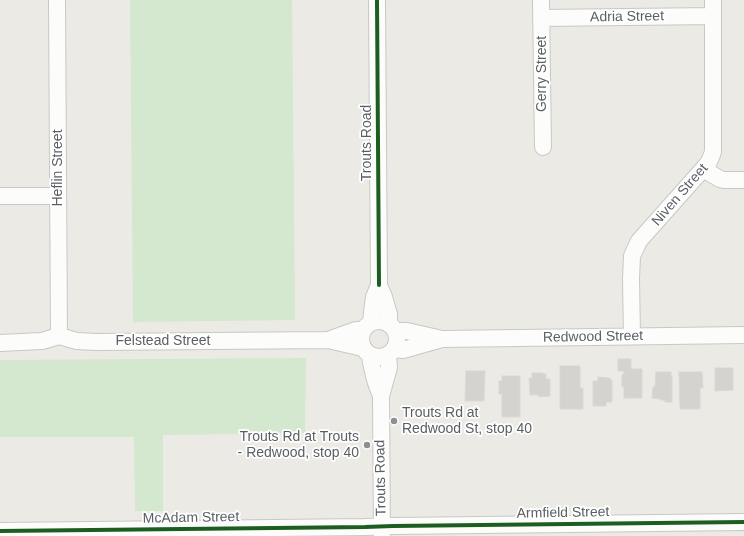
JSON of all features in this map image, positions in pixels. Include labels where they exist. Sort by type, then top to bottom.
[{"type":"street","name":"Heflin Street","points":[[57,0],[59,336]]},
{"type":"street","name":"Trouts Road","points":[[377,0],[379,285],[384,297],[392,327]]},
{"type":"street","name":"Gerry Street","points":[[541,0],[542,147]]},
{"type":"street","name":"Niven Street","points":[[632,336],[632,256],[639,241],[703,170],[712,157],[714,147],[713,0]]},
{"type":"street","name":"Adria Street","points":[[542,18],[713,16]]},
{"type":"street","points":[[703,170],[724,180],[744,180]]},
{"type":"street","points":[[0,196],[58,196]]},
{"type":"street","name":"Trouts Road","points":[[367,326],[372,312],[374,297],[379,285]]},
{"type":"street","points":[[377,321],[384,321],[392,327],[397,335],[397,345],[391,352],[382,357],[376,357],[367,352],[361,342],[361,336],[367,326],[377,321]]},
{"type":"street","name":"Felstead Street","points":[[328,340],[367,326]]},
{"type":"street","name":"Redwood Street","points":[[392,327],[442,338],[744,335]]},
{"type":"street","name":"Felstead Street","points":[[0,343],[42,341],[59,336],[96,342],[328,340],[367,352]]},
{"type":"street","name":"Redwood Street","points":[[391,352],[403,350],[442,338]]},
{"type":"street","name":"Trouts Road","points":[[367,352],[381,396]]},
{"type":"street","name":"Trouts Road","points":[[382,531],[381,396],[389,367],[391,352]]},
{"type":"street","name":"Armfield Street","points":[[382,531],[744,522]]},
{"type":"street","name":"McAdam Street","points":[[0,531],[365,528],[382,531]]},
{"type":"green space","points":[[130,0],[292,0],[295,320],[133,322]]},
{"type":"green space","points":[[306,358],[305,433],[163,435],[163,511],[135,511],[134,437],[0,437],[0,360]]},
{"type":"building","points":[[618,359],[631,359],[631,369],[642,369],[642,398],[624,398],[622,375],[624,371],[618,371]]},
{"type":"building","points":[[560,366],[580,366],[580,388],[583,388],[583,409],[560,409]]},
{"type":"building","points":[[715,368],[733,368],[733,390],[715,391]]},
{"type":"building","points":[[466,371],[485,371],[484,401],[465,401]]},
{"type":"building","points":[[656,372],[671,372],[672,402],[665,402],[665,400],[652,398],[653,387],[655,387]]},
{"type":"building","points":[[679,372],[702,372],[703,388],[700,388],[700,409],[680,409]]},
{"type":"building","points":[[532,373],[546,374],[546,379],[550,379],[550,396],[539,397],[539,395],[530,395],[529,378],[532,378]]},
{"type":"building","points":[[502,376],[520,376],[520,417],[502,417],[502,394],[499,394],[499,381],[502,381]]},
{"type":"building","points":[[598,377],[610,378],[610,380],[612,380],[612,402],[606,402],[606,406],[593,406],[593,381],[598,381]]},
{"type":"cycle path","points":[[377,0],[379,285]]},
{"type":"cycle path","points":[[0,531],[744,522]]},
{"type":"place","name":"Trouts Rd at Redwood St, stop 40","points":[[394,421]]},
{"type":"place","name":"Trouts Rd at Trouts - Redwood, stop 40","points":[[367,445]]}]
